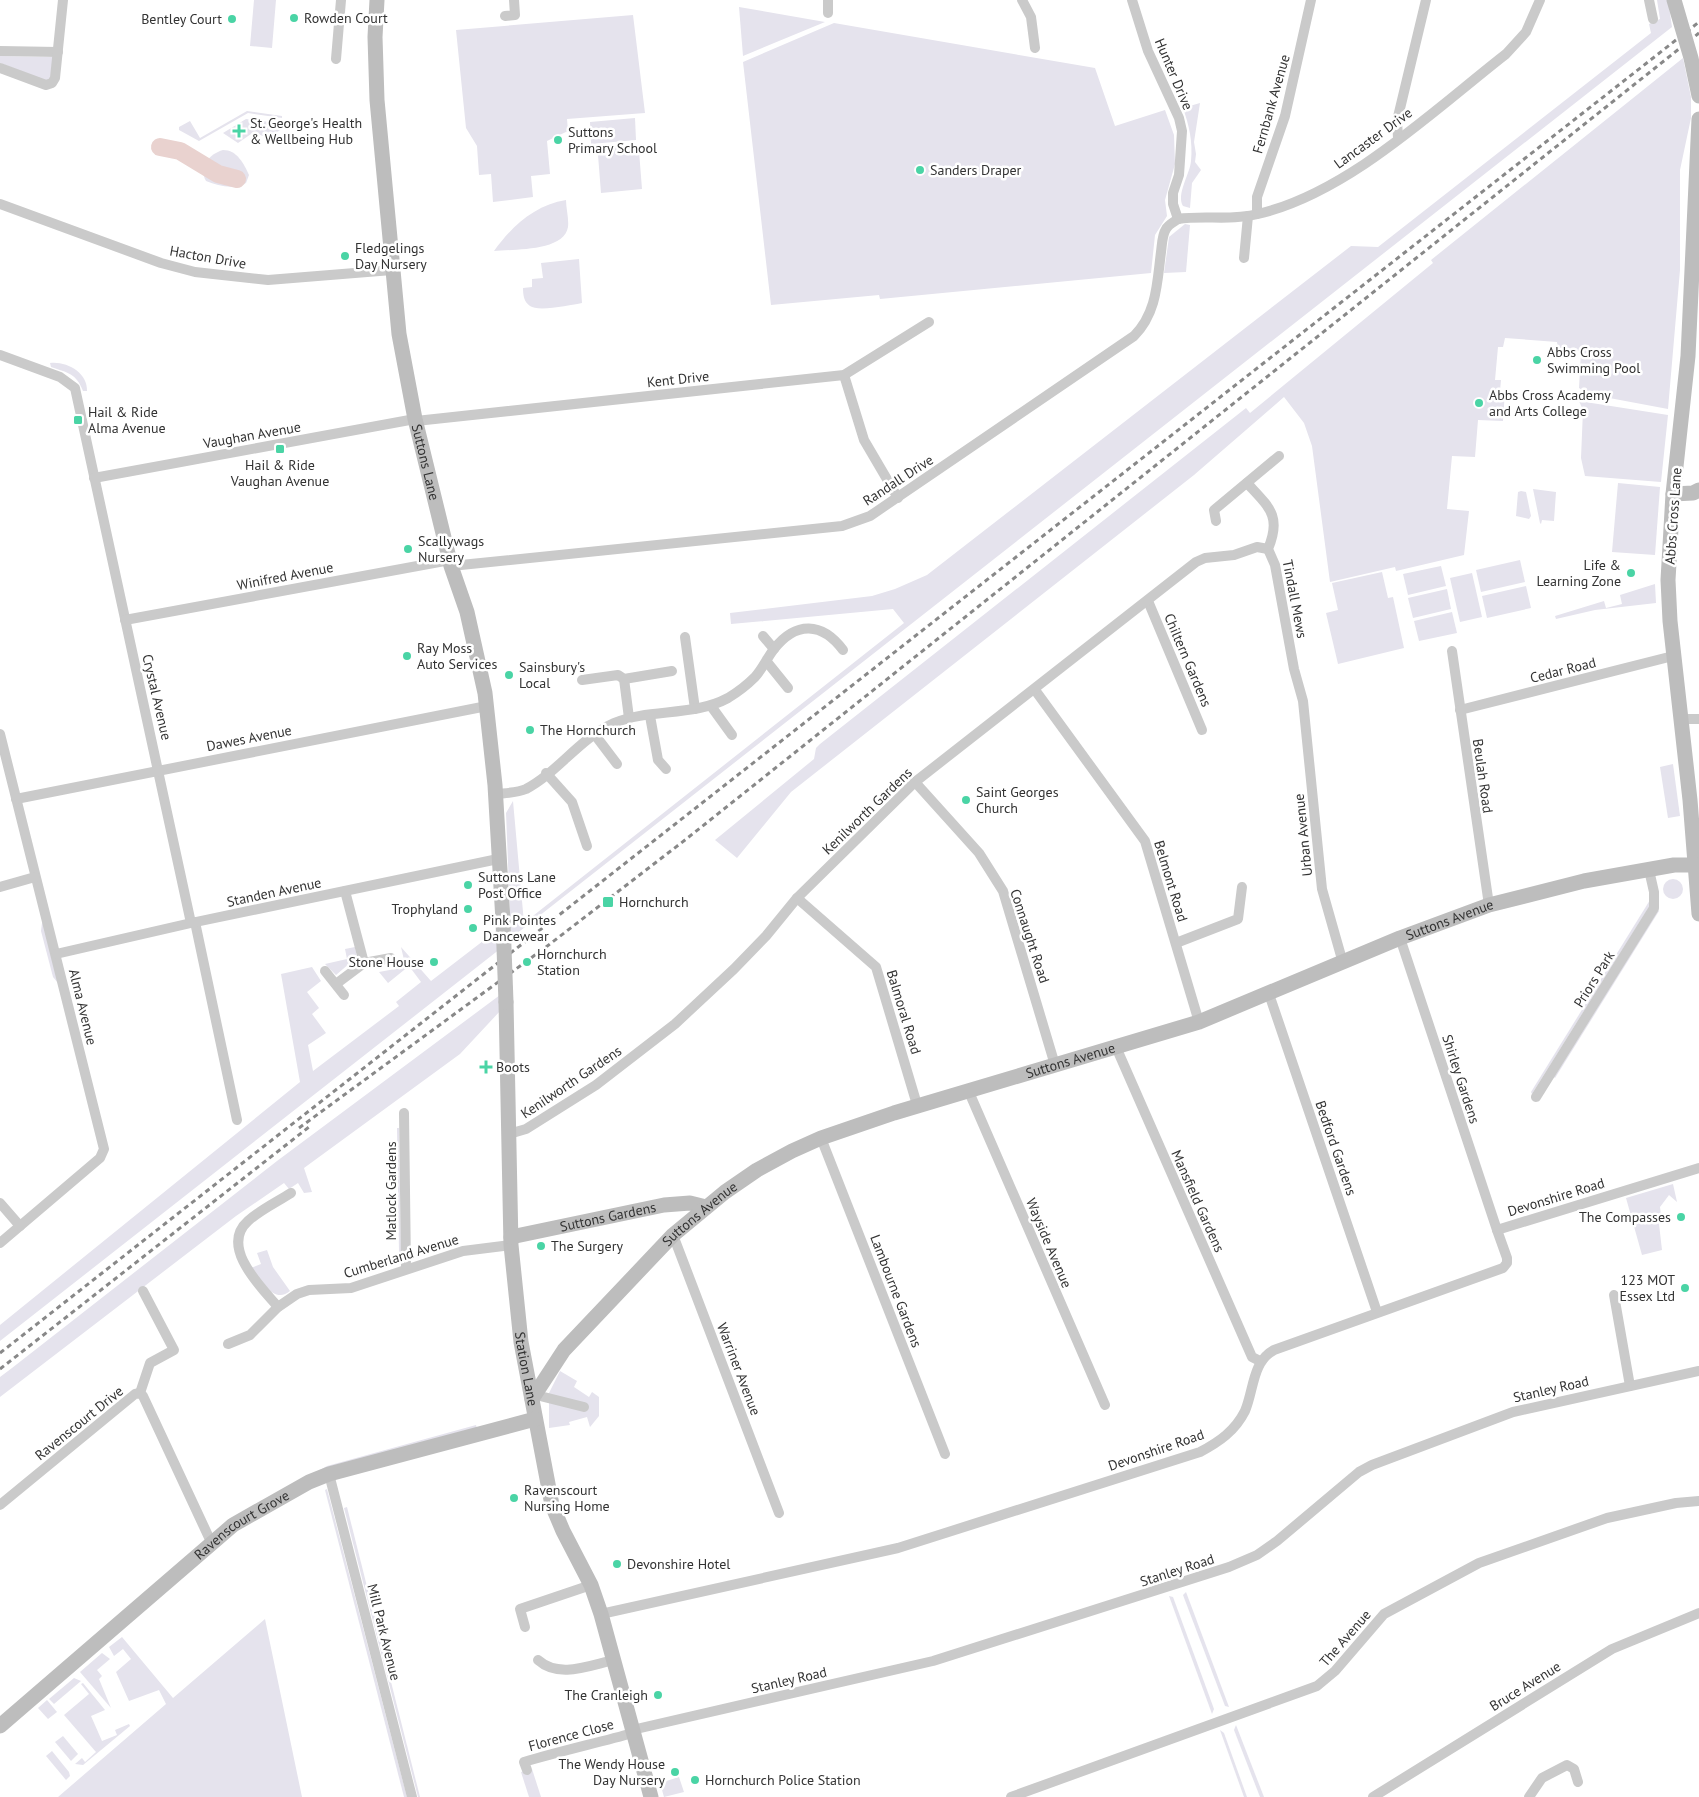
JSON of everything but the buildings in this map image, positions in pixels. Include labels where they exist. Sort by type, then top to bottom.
[{"type":"street","points":[[0,68],[46,85],[52,83],[56,78],[63,0]]},
{"type":"street","points":[[336,59],[341,0]]},
{"type":"street","name":"Suttons Lane","points":[[378,0],[374,37],[392,270],[399,334],[416,420],[450,563],[467,612],[487,706],[496,794],[498,859],[503,921]]},
{"type":"street","points":[[505,16],[515,15],[514,0]]},
{"type":"street","points":[[828,0],[828,13]]},
{"type":"street","points":[[1022,0],[1031,16],[1035,48]]},
{"type":"street","name":"Hunter Drive","points":[[1132,0],[1148,51],[1179,118],[1182,131],[1179,175],[1173,193],[1173,204],[1178,219]]},
{"type":"street","name":"Fernbank Avenue","points":[[1244,258],[1257,197],[1285,116],[1311,0]]},
{"type":"street","points":[[1398,138],[1397,121],[1426,0]]},
{"type":"street","name":"Lancaster Drive","points":[[1178,219],[1253,215],[1291,204],[1321,191],[1348,175],[1506,54],[1526,32],[1540,0]]},
{"type":"street","points":[[1649,0],[1653,19]]},
{"type":"street","points":[[1674,0],[1691,58],[1699,96],[1699,112]]},
{"type":"street","points":[[0,51],[58,52]]},
{"type":"street","name":"Abbs Cross Lane","points":[[1699,118],[1688,356],[1673,494],[1668,584],[1696,855],[1699,914]]},
{"type":"street","name":"Hacton Drive","points":[[0,204],[161,263],[203,273],[268,280],[392,270]]},
{"type":"street","name":"Randall Drive","points":[[450,563],[842,526],[870,516],[1134,336],[1144,326],[1150,314],[1155,297],[1162,241],[1166,229],[1178,219]]},
{"type":"street","name":"Kent Drive","points":[[416,420],[844,376],[929,322]]},
{"type":"street","name":"Crystal Avenue","points":[[0,355],[71,383],[74,388],[237,1120]]},
{"type":"street","points":[[844,376],[864,440],[898,498]]},
{"type":"street","name":"Vaughan Avenue","points":[[94,478],[416,420]]},
{"type":"street","points":[[1216,521],[1214,510],[1279,456]]},
{"type":"street","name":"Tindall Mews","points":[[1247,483],[1266,504],[1274,517],[1275,532],[1268,549],[1275,565],[1294,669],[1303,701]]},
{"type":"street","points":[[1673,494],[1693,493],[1699,490]]},
{"type":"street","name":"Kenilworth Gardens","points":[[509,1134],[526,1129],[596,1085],[675,1024],[757,945],[796,898],[915,782],[1148,601],[1205,558],[1241,553],[1260,547],[1268,549]]},
{"type":"street","name":"Winifred Avenue","points":[[125,620],[450,563]]},
{"type":"street","name":"Chiltern Gardens","points":[[1148,601],[1202,730]]},
{"type":"street","points":[[496,794],[525,790],[594,735],[614,723],[629,718],[711,706],[741,689],[767,662],[774,649],[794,633],[808,628],[818,628],[828,633],[842,650]]},
{"type":"street","points":[[763,636],[774,649]]},
{"type":"street","points":[[685,637],[695,709]]},
{"type":"street","name":"Beulah Road","points":[[1452,650],[1488,905]]},
{"type":"street","name":"Cedar Road","points":[[1460,710],[1674,656]]},
{"type":"street","points":[[767,662],[788,688]]},
{"type":"street","points":[[582,680],[618,675],[624,679],[672,671]]},
{"type":"street","points":[[624,679],[629,718]]},
{"type":"street","name":"Belmont Road","points":[[1035,690],[1145,840],[1199,1022]]},
{"type":"street","name":"Urban Avenue","points":[[1303,701],[1322,889],[1343,963]]},
{"type":"street","name":"Dawes Avenue","points":[[16,799],[160,769],[487,706]]},
{"type":"street","points":[[711,706],[732,735]]},
{"type":"street","points":[[650,716],[658,760],[666,768]]},
{"type":"street","points":[[1681,718],[1699,719]]},
{"type":"street","name":"Alma Avenue","points":[[0,734],[104,1150],[100,1158],[0,1243]]},
{"type":"street","points":[[594,735],[617,764]]},
{"type":"street","points":[[546,773],[572,802],[587,846]]},
{"type":"street","name":"Connaught Road","points":[[915,782],[974,846],[1003,891],[1055,1065]]},
{"type":"street","name":"Suttons Avenue","points":[[534,1397],[564,1350],[674,1235],[706,1207],[757,1170],[821,1138],[1199,1022],[1400,938],[1488,905],[1560,886],[1674,865],[1696,855]]},
{"type":"street","name":"Standen Avenue","points":[[56,954],[194,922],[498,859]]},
{"type":"street","name":"Priors Park","points":[[1536,1097],[1654,908],[1654,892],[1649,870]]},
{"type":"street","points":[[0,887],[35,877]]},
{"type":"street","points":[[1176,944],[1238,919],[1242,887]]},
{"type":"street","points":[[344,891],[364,963]]},
{"type":"street","name":"Balmoral Road","points":[[796,898],[876,967],[918,1108]]},
{"type":"street","name":"Station Lane","points":[[503,921],[511,1241],[517,1313],[534,1397],[535,1419],[552,1505],[591,1586],[601,1614],[651,1797]]},
{"type":"street","name":"Shirley Gardens","points":[[1400,938],[1497,1230]]},
{"type":"street","points":[[336,984],[364,963],[391,958]]},
{"type":"street","points":[[325,971],[344,995]]},
{"type":"street","name":"Bedford Gardens","points":[[1269,994],[1377,1312]]},
{"type":"street","name":"Mansfield Gardens","points":[[1116,1047],[1252,1357],[1260,1361]]},
{"type":"street","name":"Wayside Avenue","points":[[969,1092],[1105,1405]]},
{"type":"street","name":"Matlock Gardens","points":[[404,1113],[406,1268]]},
{"type":"street","name":"Lambourne Gardens","points":[[821,1138],[945,1454]]},
{"type":"street","name":"Devonshire Road","points":[[601,1614],[898,1548],[1200,1452],[1220,1441],[1237,1425],[1245,1410],[1260,1361],[1274,1350],[1503,1268],[1507,1263],[1497,1230],[1699,1168]]},
{"type":"street","points":[[278,1307],[245,1266],[240,1242],[247,1222],[291,1193]]},
{"type":"street","points":[[0,1203],[20,1226]]},
{"type":"street","name":"Suttons Gardens","points":[[511,1241],[664,1205],[690,1203],[706,1207]]},
{"type":"street","name":"Warriner Avenue","points":[[674,1235],[779,1513]]},
{"type":"street","name":"Cumberland Avenue","points":[[228,1344],[250,1335],[288,1299],[309,1290],[351,1288],[406,1268],[463,1251],[511,1241]]},
{"type":"street","points":[[140,1394],[150,1363],[174,1350],[143,1291]]},
{"type":"street","points":[[1614,1296],[1630,1386]]},
{"type":"street","name":"Stanley Road","points":[[633,1732],[933,1661],[1229,1567],[1257,1555],[1277,1541],[1347,1481],[1372,1465],[1494,1417],[1699,1371]]},
{"type":"street","name":"Ravenscourt Drive","points":[[0,1505],[135,1394],[140,1394],[143,1396],[212,1544]]},
{"type":"street","name":"Station Lane","points":[[534,1397],[584,1407]]},
{"type":"street","name":"Ravenscourt Grove","points":[[0,1726],[233,1525],[309,1482],[329,1474],[535,1419]]},
{"type":"street","name":"Mill Park Avenue","points":[[329,1474],[412,1797]]},
{"type":"street","name":"The Avenue","points":[[1011,1797],[1316,1686],[1335,1671],[1384,1614],[1479,1563],[1607,1518],[1676,1503],[1699,1501]]},
{"type":"street","points":[[525,1627],[520,1609],[591,1586]]},
{"type":"street","name":"Bruce Avenue","points":[[1373,1797],[1612,1649],[1699,1613]]},
{"type":"street","points":[[538,1660],[545,1666],[560,1670],[614,1660]]},
{"type":"street","name":"Florence Close","points":[[527,1770],[524,1762],[633,1732]]},
{"type":"street","points":[[1529,1797],[1542,1778],[1568,1766],[1574,1769],[1578,1782]]},
{"type":"shaded area","points":[[254,0],[276,0],[272,48],[250,46]]},
{"type":"shaded area","points":[[1657,0],[1668,0],[1672,27],[511,938],[506,813],[513,801],[524,923],[904,623],[893,609],[731,624],[730,613],[872,596],[895,589],[927,575],[1351,246],[1378,247],[1651,33],[1649,24],[1660,19]]},
{"type":"shaded area","points":[[739,7],[825,22],[743,56]]},
{"type":"shaded area","points":[[633,15],[645,113],[567,119],[568,131],[547,141],[550,174],[531,176],[533,197],[493,202],[491,174],[479,175],[477,146],[466,128],[456,30]]},
{"type":"shaded area","name":"Sanders Draper","points":[[834,23],[1095,68],[1115,126],[1165,110],[1174,135],[1175,164],[1165,200],[1167,216],[1155,235],[1151,273],[880,299],[879,295],[771,305],[743,62]]},
{"type":"shaded area","points":[[0,56],[53,57],[52,76],[47,81],[0,63]]},
{"type":"shaded area","points":[[1683,58],[1691,97],[1691,118],[1680,170],[1680,270],[1668,409],[1588,394],[1579,388],[1581,351],[1558,349],[1557,342],[1505,338],[1503,347],[1498,347],[1495,380],[1501,380],[1500,391],[1505,391],[1503,421],[1478,420],[1475,457],[1452,456],[1447,509],[1469,511],[1464,555],[1396,571],[1395,567],[1330,582],[1312,446],[1304,423],[1284,397],[1194,475],[791,792],[737,858],[715,840],[814,759],[816,748],[820,744],[1246,408],[1250,413],[1433,263],[1431,260]]},
{"type":"shaded area","points":[[1200,103],[1194,142],[1195,162],[1201,170],[1192,183],[1190,208],[1183,206],[1181,201],[1182,190],[1190,166],[1191,154],[1190,134],[1183,108]]},
{"type":"shaded area","points":[[247,111],[282,116],[282,118],[248,113],[199,141],[179,130],[179,127],[190,121],[200,138]]},
{"type":"shaded area","points":[[635,118],[636,140],[591,144],[590,122]]},
{"type":"shaded area","points":[[246,119],[285,124],[287,126],[267,138],[254,132],[238,143],[223,133]]},
{"type":"shaded area","points":[[627,144],[639,151],[642,189],[601,193],[598,155],[607,147]]},
{"type":"shaded area","points":[[223,150],[232,152],[242,162],[249,175],[246,183],[231,187],[206,181],[203,171],[206,162],[213,155]]},
{"type":"shaded area","points":[[566,200],[568,227],[564,235],[557,241],[536,248],[494,251],[508,233],[525,218],[544,207]]},
{"type":"shaded area","points":[[1185,224],[1190,225],[1186,272],[1164,273],[1169,237]]},
{"type":"shaded area","points":[[579,259],[582,303],[534,308],[526,302],[523,288],[532,287],[532,279],[543,278],[541,263]]},
{"type":"shaded area","points":[[50,363],[63,364],[75,370],[84,379],[87,391],[83,391],[74,377],[67,372],[51,367]]},
{"type":"shaded area","points":[[1579,401],[1668,415],[1661,482],[1585,476],[1581,458],[1583,410]]},
{"type":"shaded area","points":[[1618,483],[1660,487],[1655,555],[1612,552]]},
{"type":"shaded area","points":[[1533,489],[1556,492],[1554,521],[1542,520],[1540,523]]},
{"type":"shaded area","points":[[1518,492],[1526,492],[1531,516],[1529,519],[1516,516]]},
{"type":"shaded area","points":[[1520,560],[1525,582],[1481,592],[1476,570]]},
{"type":"shaded area","points":[[1441,566],[1446,586],[1408,595],[1403,574]]},
{"type":"shaded area","points":[[1382,572],[1388,598],[1393,597],[1404,648],[1338,664],[1326,613],[1338,610],[1332,583]]},
{"type":"shaded area","points":[[1472,573],[1482,617],[1460,622],[1450,578]]},
{"type":"shaded area","points":[[1655,584],[1656,603],[1595,610],[1556,619],[1555,616],[1604,601],[1606,608],[1622,604],[1620,595]]},
{"type":"shaded area","points":[[1526,586],[1531,608],[1487,618],[1482,596]]},
{"type":"shaded area","points":[[1447,589],[1451,609],[1413,618],[1408,598]]},
{"type":"shaded area","points":[[1452,612],[1457,633],[1419,641],[1414,621]]},
{"type":"shaded area","points":[[1673,764],[1680,816],[1668,818],[1660,767]]},
{"type":"shaded area","points":[[1673,879],[1680,882],[1683,889],[1680,896],[1673,899],[1666,896],[1663,889],[1666,882]]},
{"type":"shaded area","points":[[1650,900],[1651,904],[1532,1094],[1531,1092]]},
{"type":"shaded area","points":[[1659,911],[1555,1078],[1554,1077]]},
{"type":"shaded area","points":[[42,923],[44,923],[58,983],[53,977],[41,931]]},
{"type":"shaded area","points":[[496,931],[499,931],[500,949],[0,1341],[0,1325],[300,1082],[281,974],[312,967],[321,981],[307,992],[319,1008],[312,1014],[326,1033],[308,1045],[313,1071],[399,1006],[396,1002],[421,982],[409,966],[388,983],[379,972],[395,969],[394,962],[404,960],[401,947],[431,981]]},
{"type":"shaded area","points":[[355,947],[357,957],[336,975],[325,964],[347,959],[345,949]]},
{"type":"shaded area","points":[[500,995],[501,1010],[460,1054],[304,1168],[312,1192],[304,1193],[298,1183],[289,1189],[284,1183],[236,1216],[0,1397],[0,1377],[277,1161]]},
{"type":"shaded area","points":[[397,1128],[399,1128],[401,1253],[399,1253]]},
{"type":"shaded area","points":[[1673,1184],[1677,1202],[1669,1195],[1660,1207],[1662,1223],[1659,1224],[1662,1250],[1642,1255],[1626,1198]]},
{"type":"shaded area","points":[[267,1250],[273,1267],[290,1291],[284,1294],[278,1295],[273,1293],[263,1284],[251,1268],[261,1264],[257,1253]]},
{"type":"shaded area","points":[[560,1371],[577,1381],[574,1387],[589,1397],[592,1392],[599,1397],[599,1416],[590,1427],[587,1417],[569,1422],[570,1425],[549,1428],[549,1393]]},
{"type":"shaded area","points":[[476,1425],[477,1428],[324,1469],[224,1525],[327,1466]]},
{"type":"shaded area","points":[[327,1489],[407,1797],[404,1797],[325,1490]]},
{"type":"shaded area","points":[[347,1507],[420,1797],[418,1797],[344,1508]]},
{"type":"shaded area","points":[[1186,1592],[1229,1707],[1225,1706],[1183,1595]]},
{"type":"shaded area","points":[[1169,1596],[1173,1597],[1214,1709],[1212,1714]]},
{"type":"shaded area","points":[[265,1619],[302,1797],[58,1797],[166,1704],[159,1690],[129,1701],[116,1672],[131,1659],[123,1649],[114,1656],[109,1647],[122,1637],[173,1698]]},
{"type":"shaded area","points":[[102,1653],[110,1659],[97,1670],[102,1676],[99,1679],[111,1708],[80,1672]]},
{"type":"shaded area","points":[[74,1678],[81,1681],[54,1704],[49,1699]]},
{"type":"shaded area","points":[[83,1683],[105,1710],[91,1716],[102,1741],[117,1735],[115,1730],[129,1724],[130,1726],[83,1765],[75,1764],[82,1758],[85,1762],[96,1752],[64,1715],[89,1694],[81,1684]]},
{"type":"shaded area","points":[[47,1700],[57,1712],[48,1719],[38,1708]]},
{"type":"shaded area","points":[[1236,1725],[1264,1797],[1260,1797],[1234,1730]]},
{"type":"shaded area","points":[[1220,1730],[1224,1733],[1247,1797],[1244,1797]]},
{"type":"shaded area","points":[[63,1736],[78,1754],[71,1761],[55,1742]]},
{"type":"shaded area","points":[[52,1751],[69,1772],[70,1776],[66,1780],[46,1756]]},
{"type":"shaded area","points":[[532,1769],[541,1797],[529,1797],[521,1772]]},
{"type":"shaded area","points":[[679,1777],[684,1792],[664,1797],[660,1783]]},
{"type":"waterway","points":[[160,147],[180,151],[218,174],[237,179]]},
{"type":"railway","points":[[0,1353],[1699,22]]},
{"type":"railway","points":[[299,1128],[546,947],[685,840],[1699,33]]},
{"type":"railway","points":[[0,1369],[309,1127]]},
{"type":"place","name":"Rowden Court","points":[[294,18]]},
{"type":"place","name":"Bentley Court","points":[[232,19]]},
{"type":"place","name":"St. George's Health & Wellbeing Hub","points":[[239,131]]},
{"type":"place","name":"Suttons Primary School","points":[[558,140]]},
{"type":"place","name":"Sanders Draper","points":[[920,170]]},
{"type":"place","name":"Fledgelings Day Nursery","points":[[345,256]]},
{"type":"place","name":"Abbs Cross Swimming Pool","points":[[1537,360]]},
{"type":"place","name":"Abbs Cross Academy and Arts College","points":[[1479,403]]},
{"type":"place","name":"Hail & Ride Alma Avenue","points":[[78,420]]},
{"type":"place","name":"Hail & Ride Vaughan Avenue","points":[[280,449]]},
{"type":"place","name":"Scallywags Nursery","points":[[408,549]]},
{"type":"place","name":"Life & Learning Zone","points":[[1631,573]]},
{"type":"place","name":"Ray Moss Auto Services","points":[[407,656]]},
{"type":"place","name":"Sainsbury's Local","points":[[509,675]]},
{"type":"place","name":"The Hornchurch","points":[[530,730]]},
{"type":"place","name":"Saint Georges Church","points":[[966,800]]},
{"type":"place","name":"Suttons Lane Post Office","points":[[468,885]]},
{"type":"place","name":"Hornchurch","points":[[608,902]]},
{"type":"place","name":"Trophyland","points":[[468,909]]},
{"type":"place","name":"Pink Pointes Dancewear","points":[[473,928]]},
{"type":"place","name":"Stone House","points":[[434,962]]},
{"type":"place","name":"Hornchurch Station","points":[[527,962]]},
{"type":"place","name":"Boots","points":[[486,1067]]},
{"type":"place","name":"The Compasses","points":[[1681,1217]]},
{"type":"place","name":"The Surgery","points":[[541,1246]]},
{"type":"place","name":"123 MOT Essex Ltd","points":[[1685,1288]]},
{"type":"place","name":"Ravenscourt Nursing Home","points":[[514,1498]]},
{"type":"place","name":"Devonshire Hotel","points":[[617,1564]]},
{"type":"place","name":"The Cranleigh","points":[[658,1695]]},
{"type":"place","name":"The Wendy House Day Nursery","points":[[675,1772]]},
{"type":"place","name":"Hornchurch Police Station","points":[[695,1780]]}]
